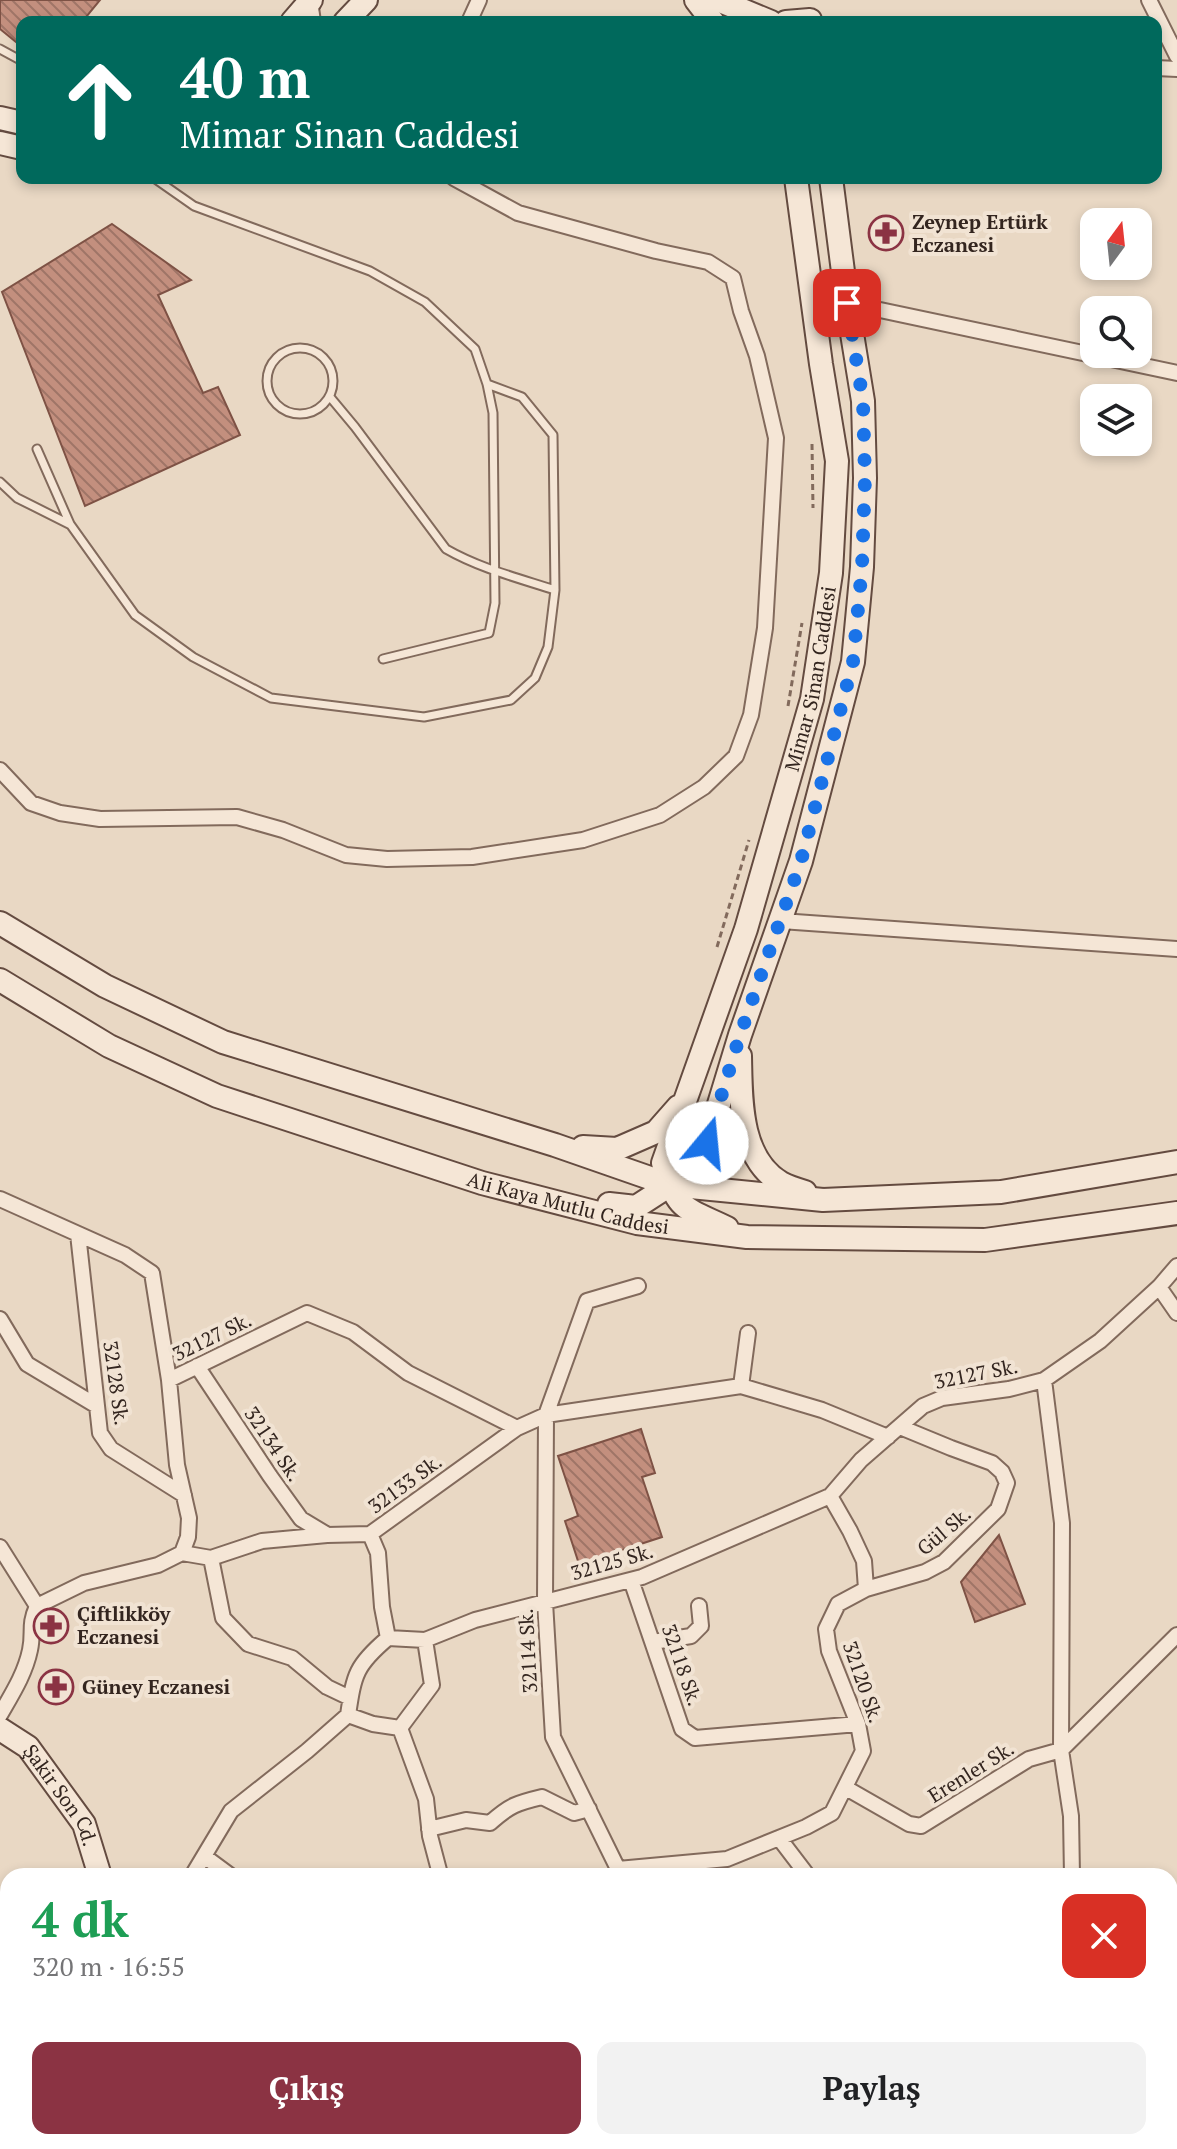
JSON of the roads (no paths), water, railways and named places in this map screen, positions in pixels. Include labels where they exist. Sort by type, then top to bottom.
[{"type":"street","points":[[297,16],[311,0]]},
{"type":"street","points":[[696,0],[708,16]]},
{"type":"street","points":[[718,0],[758,16]]},
{"type":"street","points":[[350,16],[364,1]]},
{"type":"street","points":[[1162,26],[1177,56]]},
{"type":"street","points":[[0,770],[31,803],[60,813],[100,819],[237,817],[283,830],[346,855],[387,859],[472,857],[583,840],[660,815],[704,787],[736,756],[751,715],[765,628],[776,438],[757,356],[733,278],[708,262],[518,213],[465,184]]},
{"type":"street","name":"Mimar Sinan Caddesi","points":[[670,1185],[663,1163],[746,929],[812,699],[831,573],[837,461],[797,184]]},
{"type":"street","name":"Mimar Sinan Caddesi","points":[[540,1198],[636,1207],[699,1170],[740,1035],[801,861],[853,662],[862,567],[865,478],[863,401],[832,184]]},
{"type":"street","points":[[847,303],[1177,373]]},
{"type":"street","points":[[781,921],[1177,949]]},
{"type":"street","name":"Ali Kaya Mutlu Caddesi","points":[[0,923],[105,986],[223,1042],[555,1145],[670,1185],[823,1200],[1001,1192],[1177,1162]]},
{"type":"street","name":"Ali Kaya Mutlu Caddesi","points":[[0,980],[109,1046],[217,1096],[482,1183],[637,1223],[747,1237],[985,1240],[1177,1213]]},
{"type":"street","points":[[740,1035],[741,1096],[750,1148],[764,1168],[781,1183],[823,1200]]},
{"type":"street","points":[[555,1145],[617,1149],[656,1132],[687,1097]]},
{"type":"street","points":[[670,1185],[683,1208],[747,1237]]},
{"type":"street","name":"32127 Sk.","points":[[0,1199],[125,1255],[152,1273],[169,1380],[307,1313],[353,1332],[408,1373],[517,1428]]},
{"type":"street","name":"32128 Sk.","points":[[78,1234],[100,1433],[111,1449],[184,1495]]},
{"type":"street","name":"32127 Sk.","points":[[888,1437],[923,1406],[942,1398],[1009,1389],[1044,1380],[1100,1341],[1159,1287],[1177,1266]]},
{"type":"street","name":"32114 Sk.","points":[[613,1868],[589,1809],[553,1737],[545,1602],[546,1415],[587,1301],[638,1286]]},
{"type":"street","points":[[1159,1287],[1177,1313]]},
{"type":"street","points":[[0,1319],[27,1364],[97,1406]]},
{"type":"street","points":[[741,1386],[748,1333]]},
{"type":"street","name":"32134 Sk.","points":[[197,1366],[301,1519],[327,1535]]},
{"type":"street","points":[[0,1715],[25,1670],[31,1646],[31,1621],[37,1606],[84,1583],[158,1565],[182,1553],[188,1537],[189,1518],[177,1465],[169,1380]]},
{"type":"street","points":[[1044,1380],[1062,1523],[1061,1750],[1071,1816],[1072,1868]]},
{"type":"street","points":[[546,1415],[741,1386],[822,1410],[888,1437]]},
{"type":"street","name":"32133 Sk.","points":[[182,1553],[211,1558],[262,1541],[370,1534],[517,1428],[546,1415]]},
{"type":"street","name":"Gül Sk.","points":[[866,1589],[925,1572],[944,1562],[998,1509],[1007,1483],[1002,1472],[992,1463],[900,1427]]},
{"type":"street","name":"32125 Sk.","points":[[388,1638],[425,1640],[475,1620],[631,1580],[719,1545],[830,1496],[861,1460],[888,1437]]},
{"type":"street","points":[[830,1496],[864,1561],[866,1589]]},
{"type":"street","points":[[197,1868],[231,1811],[348,1715],[352,1684],[365,1657],[388,1638],[378,1553],[370,1534]]},
{"type":"street","points":[[0,1547],[37,1606]]},
{"type":"street","points":[[211,1558],[223,1618],[248,1644],[292,1658],[327,1687],[350,1698]]},
{"type":"street","name":"32118 Sk.","points":[[631,1580],[682,1729],[695,1738],[858,1724]]},
{"type":"street","name":"32120 Sk.","points":[[655,1868],[727,1859],[832,1813],[863,1751],[858,1724],[829,1651],[826,1629],[838,1604],[866,1589]]},
{"type":"street","points":[[653,1642],[691,1636],[701,1626],[699,1606]]},
{"type":"street","name":"Erenler Sk.","points":[[846,1788],[909,1824],[921,1826],[1029,1759],[1061,1750],[1177,1635]]},
{"type":"street","points":[[400,1728],[432,1685],[425,1640]]},
{"type":"street","points":[[348,1715],[373,1724],[400,1728]]},
{"type":"street","points":[[400,1728],[426,1799],[429,1829],[439,1868]]},
{"type":"street","name":"Şakir Son Cd.","points":[[0,1729],[28,1747],[84,1824],[98,1868]]},
{"type":"street","points":[[429,1829],[466,1820],[490,1823],[506,1808],[542,1797],[574,1813],[589,1809]]},
{"type":"street","points":[[779,1838],[802,1868]]},
{"type":"street","points":[[204,1856],[220,1868]]},
{"type":"lane","points":[[163,184],[194,206],[370,271],[425,302],[475,349],[493,413],[495,603],[489,633],[383,659]]},
{"type":"lane","points":[[303,348],[323,356],[333,375],[330,397],[314,412],[303,415],[282,409],[273,402],[268,392],[266,381],[273,360],[292,349],[303,348]]},
{"type":"lane","points":[[37,449],[70,524],[135,615],[193,657],[271,698],[424,717],[511,700],[535,678],[548,647],[555,590],[553,435],[522,397],[487,384]]},
{"type":"lane","points":[[330,397],[446,549],[495,570],[555,590]]},
{"type":"lane","points":[[0,482],[17,498],[70,524]]},
{"type":"place","name":"Zeynep Ertürk Eczanesi","points":[[886,233]]},
{"type":"place","name":"Çiftlikköy Eczanesi","points":[[51,1626]]},
{"type":"place","name":"Güney Eczanesi","points":[[56,1687]]}]
